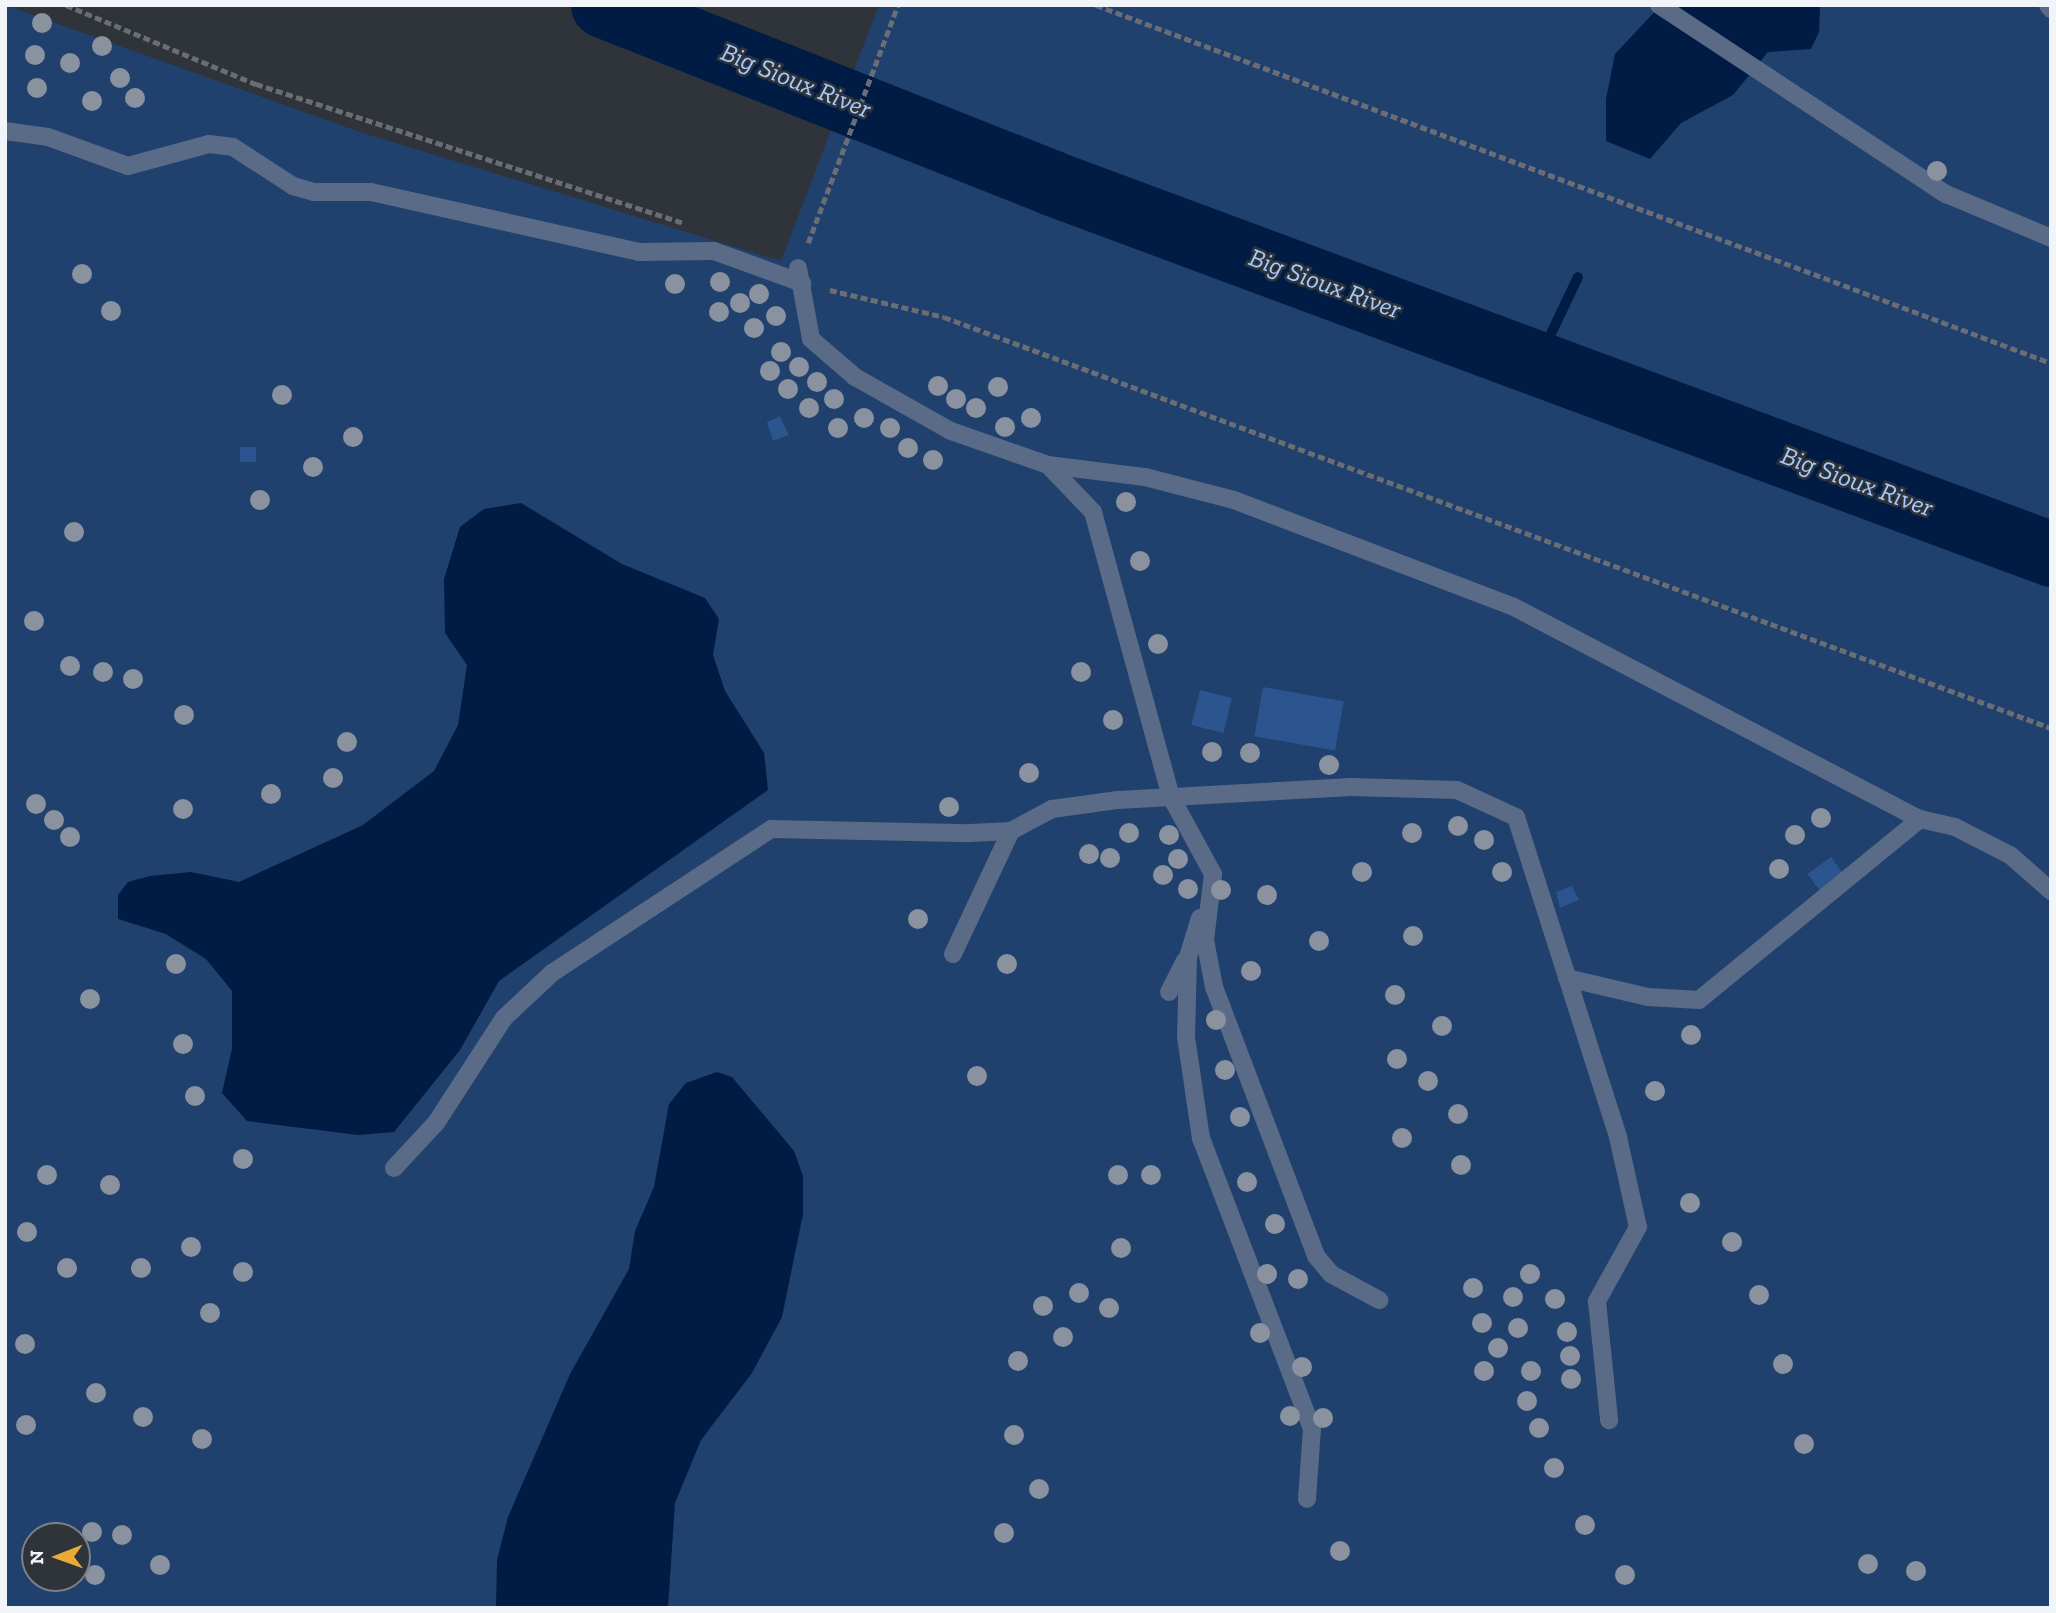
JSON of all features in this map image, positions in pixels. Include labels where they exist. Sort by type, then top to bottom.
[{"type":"lane","points":[[1659,5],[1759,66],[1946,194],[2051,238]]},
{"type":"lane","points":[[5,131],[48,137],[128,166],[209,144],[233,147],[293,186],[314,192],[371,192],[639,252],[714,251],[800,275],[811,339],[855,377],[951,431],[1048,465],[1145,477],[1234,500],[1512,606],[1920,819],[1955,827],[2010,855],[2051,891]]},
{"type":"lane","points":[[1048,465],[1093,512],[1171,797],[1213,874],[1207,959],[1304,1232],[1331,1274],[1379,1300]]},
{"type":"lane","points":[[394,1168],[436,1123],[504,1018],[552,973],[771,829],[1011,831],[1052,809],[1171,797],[1351,788],[1457,790],[1516,817],[1618,1137],[1638,1227],[1597,1301],[1609,1420]]},
{"type":"lane","points":[[1567,978],[1648,997],[1699,1000],[1920,819]]},
{"type":"lane","points":[[953,954],[1011,831]]},
{"type":"lane","points":[[1169,992],[1188,957],[1213,874]]},
{"type":"lane","points":[[1188,957],[1186,1037],[1201,1138],[1312,1428],[1307,1499]]},
{"type":"path","points":[[66,5],[256,83],[671,216],[703,231],[714,251]]},
{"type":"path","points":[[898,5],[800,275],[944,317],[2051,728]]},
{"type":"path","points":[[1096,5],[2051,363]]},
{"type":"shaded area","points":[[5,5],[360,132],[781,261],[879,5],[2051,5],[2051,1608],[5,1608]]},
{"type":"shaded area","points":[[1661,5],[1820,5],[1819,32],[1811,49],[1768,52],[1733,95],[1681,123],[1650,159],[1606,141],[1606,99],[1615,54]]},
{"type":"shaded area","points":[[521,503],[622,564],[705,598],[719,619],[713,655],[725,691],[764,753],[768,790],[499,981],[460,1050],[394,1132],[358,1135],[247,1121],[222,1093],[232,1049],[232,991],[206,959],[166,934],[118,919],[118,895],[128,882],[150,876],[191,872],[239,882],[363,825],[434,771],[458,725],[467,665],[445,633],[444,579],[460,527],[484,509]]},
{"type":"shaded area","points":[[717,1072],[732,1077],[794,1151],[803,1176],[803,1214],[782,1317],[752,1373],[701,1440],[675,1503],[668,1608],[496,1608],[497,1560],[508,1517],[570,1374],[629,1269],[635,1231],[654,1187],[669,1104],[686,1083]]},
{"type":"building","points":[[780,416],[789,435],[773,441],[767,422]]},
{"type":"building","points":[[240,447],[256,447],[256,462],[240,462]]},
{"type":"building","points":[[1263,687],[1344,701],[1335,750],[1254,736]]},
{"type":"building","points":[[1200,690],[1232,698],[1223,733],[1191,725]]},
{"type":"building","points":[[1831,857],[1845,876],[1822,893],[1808,874]]},
{"type":"building","points":[[1572,886],[1579,900],[1560,908],[1556,892]]},
{"type":"waterway","name":"Big Sioux River","points":[[603,5],[1052,183],[2051,554]]},
{"type":"waterway","points":[[1537,363],[1578,277]]}]
